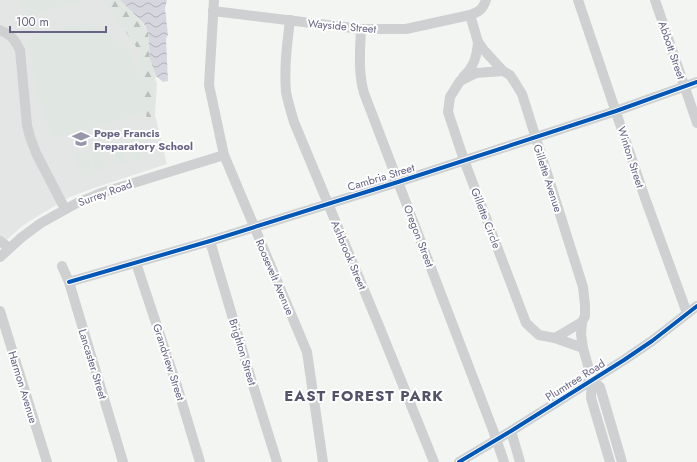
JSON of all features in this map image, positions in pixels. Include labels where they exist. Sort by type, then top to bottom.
[{"type":"street","name":"Roosevelt Avenue","points":[[214,0],[209,85],[224,155],[307,352],[322,462]]},
{"type":"street","points":[[470,15],[484,7],[486,0]]},
{"type":"street","name":"Winton Street","points":[[578,0],[645,198],[687,313]]},
{"type":"street","name":"Abbott Street","points":[[655,0],[697,123]]},
{"type":"street","name":"Wayside Street","points":[[213,11],[361,29],[406,29],[470,15]]},
{"type":"street","name":"Gillette Avenue","points":[[470,15],[478,42],[503,71],[510,75],[522,94],[583,287],[585,299],[585,316],[582,322],[583,348],[592,380],[591,398],[610,462]]},
{"type":"street","name":"Ashbrook Street","points":[[290,20],[285,65],[288,100],[294,122],[434,462]]},
{"type":"street","name":"Oregon Street","points":[[361,29],[360,69],[362,88],[497,440],[504,462]]},
{"type":"street","points":[[0,30],[7,33],[14,39],[20,50],[27,124],[30,137],[36,153],[65,209]]},
{"type":"street","name":"Gillette Circle","points":[[478,42],[474,63],[469,71],[460,80],[450,97],[448,112],[464,160],[526,323],[539,335],[555,338],[583,348]]},
{"type":"street","points":[[460,80],[476,73],[503,71]]},
{"type":"street","name":"Cambria Street","points":[[69,282],[210,241],[398,182],[616,111],[697,82]]},
{"type":"street","name":"Surrey Road","points":[[0,257],[40,223],[83,200],[224,155]]},
{"type":"street","points":[[0,241],[9,248]]},
{"type":"street","name":"Brighton Street","points":[[210,241],[277,462]]},
{"type":"street","name":"Grandview Street","points":[[136,263],[177,386],[200,462]]},
{"type":"street","name":"Lancaster Street","points":[[62,266],[69,282],[123,462]]},
{"type":"street","name":"Plumtree Road","points":[[459,462],[497,440],[647,344],[697,306]]},
{"type":"street","name":"Harmon Avenue","points":[[0,311],[47,462]]},
{"type":"street","points":[[555,338],[582,322]]},
{"type":"street","name":"Gillette Avenue","points":[[592,380],[600,387],[622,462]]},
{"type":"street","points":[[511,431],[520,462]]},
{"type":"shaded area","name":"Pope Francis Preparatory School","points":[[0,0],[120,0],[143,24],[157,84],[155,115],[167,164],[70,197],[21,227],[0,246]]},
{"type":"green space","points":[[20,0],[84,0],[33,16],[24,12]]},
{"type":"green space","points":[[103,0],[120,0],[143,24],[148,32],[150,59],[156,76],[154,82],[154,108],[148,125],[140,77],[140,52]]},
{"type":"green space","points":[[88,22],[109,33],[129,51],[140,77],[146,112],[57,138],[51,135],[37,92],[27,41],[49,31]]},
{"type":"green space","points":[[148,131],[155,153],[144,156],[137,135]]},
{"type":"green space","points":[[134,136],[141,157],[131,161],[124,139]]},
{"type":"green space","points":[[121,140],[128,162],[117,165],[111,143]]},
{"type":"green space","points":[[99,147],[106,168],[96,172],[89,150]]},
{"type":"green space","points":[[86,151],[93,173],[82,176],[75,154]]},
{"type":"water","points":[[120,0],[167,0],[165,8],[168,35],[166,38],[168,81],[163,82],[156,76],[150,59],[148,32],[144,24]]},
{"type":"cycle path","points":[[69,282],[210,241],[398,182],[616,111],[697,82]]},
{"type":"cycle path","points":[[459,462],[624,360],[652,341],[697,306]]},
{"type":"place","name":"Pope Francis Preparatory School","points":[[81,139]]},
{"type":"district","name":"EAST FOREST PARK","points":[[364,396]]}]
